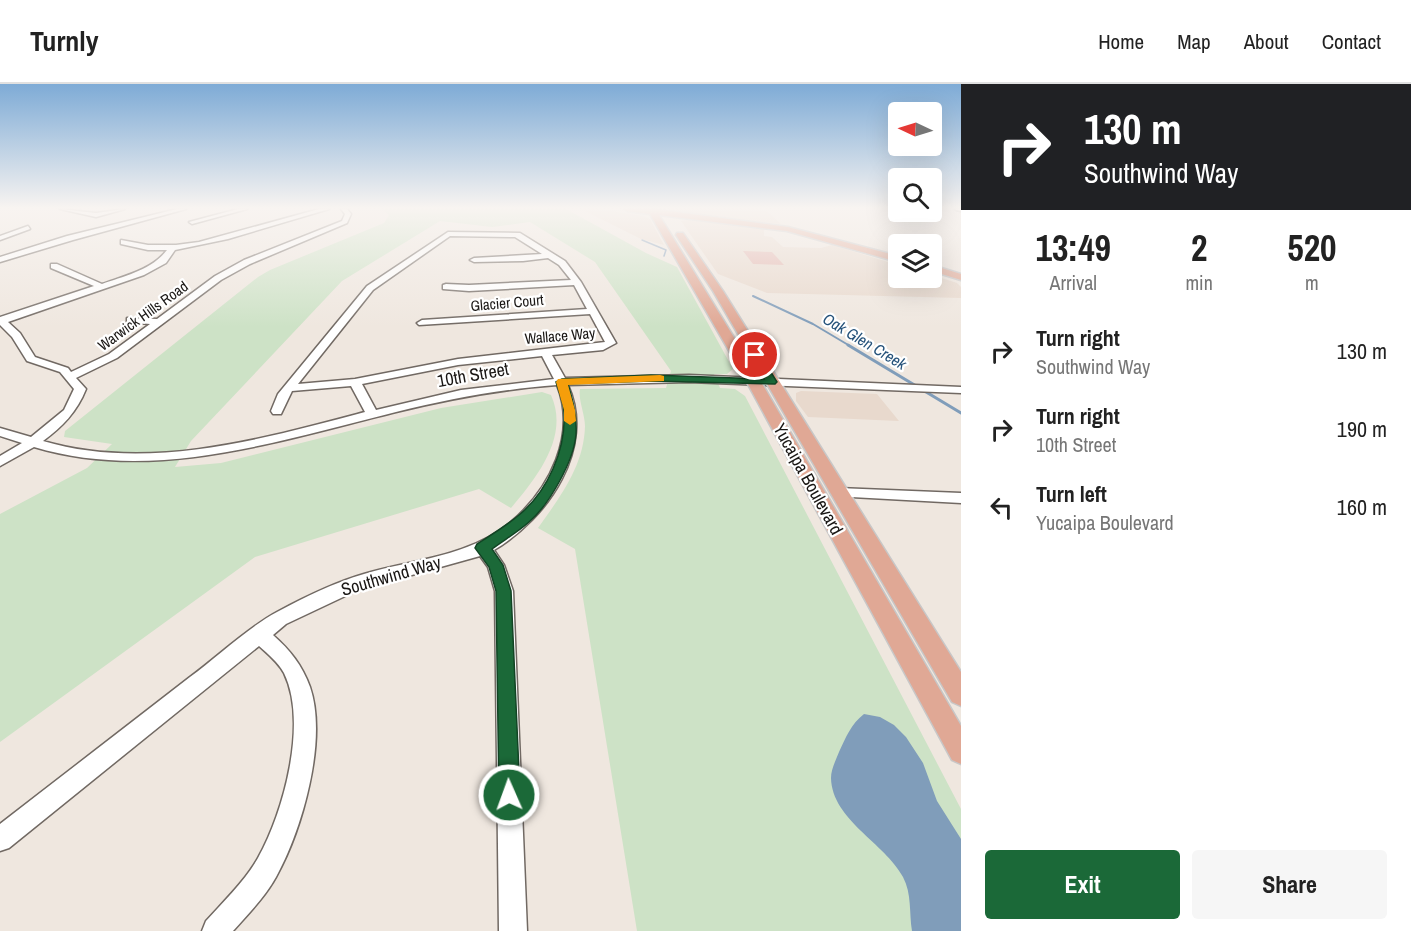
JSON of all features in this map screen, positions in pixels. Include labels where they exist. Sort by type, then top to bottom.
[{"type":"main road","name":"Yucaipa Boulevard","points":[[681,249],[763,382],[838,492],[961,694]]},
{"type":"main road","points":[[859,249],[888,256]]},
{"type":"main road","points":[[942,271],[961,277]]},
{"type":"main road","name":"Yucaipa Boulevard","points":[[763,382],[961,751]]},
{"type":"street","points":[[0,260],[37,249]]},
{"type":"street","points":[[0,462],[28,444],[64,415],[77,402],[80,389],[64,370],[32,359],[16,335],[1,320],[102,287],[158,264],[169,255],[172,249]]},
{"type":"street","name":"Warwick Hills Road","points":[[71,376],[113,356],[218,278],[237,267],[281,249]]},
{"type":"street","name":"Wallace Way","points":[[277,411],[282,397],[370,288],[427,249]]},
{"type":"street","name":"Wallace Way","points":[[289,388],[355,382],[458,362],[609,346],[611,343],[570,269],[539,249]]},
{"type":"street","points":[[474,260],[523,259],[550,255]]},
{"type":"street","points":[[54,266],[102,287]]},
{"type":"street","points":[[446,287],[469,288],[577,282]]},
{"type":"street","name":"Glacier Court","points":[[422,323],[594,311]]},
{"type":"street","points":[[130,320],[159,322]]},
{"type":"street","name":"Southwind Way","points":[[0,839],[280,619],[321,598],[362,581],[447,560],[483,548],[525,518],[546,493],[563,460],[570,435],[570,410],[562,382],[545,352]]},
{"type":"street","name":"10th Street","points":[[0,432],[28,444],[57,451],[99,456],[168,455],[244,445],[372,414],[500,388],[562,382],[651,378],[961,390]]},
{"type":"street","points":[[355,382],[372,414]]},
{"type":"street","points":[[838,492],[961,498]]},
{"type":"street","points":[[483,548],[496,565],[504,591],[513,931]]},
{"type":"street","points":[[216,931],[267,868],[290,811],[304,751],[303,705],[291,668],[259,634]]},
{"type":"shaded area","points":[[700,249],[844,249],[888,262],[888,288],[942,288],[942,278],[957,283],[961,287],[961,298],[767,293],[718,274]]},
{"type":"shaded area","points":[[801,391],[877,394],[899,421],[808,417],[796,401],[796,393]]},
{"type":"green space","points":[[322,249],[395,249],[342,281],[191,441],[175,467],[221,463],[441,408],[542,392],[551,395],[556,411],[556,426],[553,441],[540,470],[511,508],[479,489],[255,557],[0,742],[0,514],[87,468],[112,444],[64,437],[65,431],[258,277]]},
{"type":"green space","points":[[573,249],[638,249],[677,267],[733,369],[727,374],[714,374],[720,388],[735,389],[745,396],[961,809],[961,931],[637,931],[575,549],[538,528],[569,480],[584,441],[585,426],[580,389],[666,388],[671,371],[595,262]]},
{"type":"water","points":[[864,714],[880,717],[894,725],[906,737],[923,763],[937,801],[961,839],[961,931],[912,931],[909,897],[903,877],[884,853],[849,819],[834,793],[831,778],[834,765],[849,731]]},
{"type":"building","points":[[743,251],[772,252],[784,265],[753,264]]},
{"type":"waterway","name":"Oak Glen Creek","points":[[662,249],[666,250],[664,256]]},
{"type":"waterway","name":"Oak Glen Creek","points":[[753,296],[813,324],[850,346]]},
{"type":"waterway","name":"Oak Glen Creek","points":[[848,345],[961,413]]},
{"type":"slow traffic","points":[[570,421],[570,410],[562,382],[660,378]]},
{"type":"route","points":[[509,795],[504,591],[496,565],[483,548],[525,518],[546,493],[563,460],[570,435],[570,410],[562,382],[651,378],[771,382],[755,355]]}]
